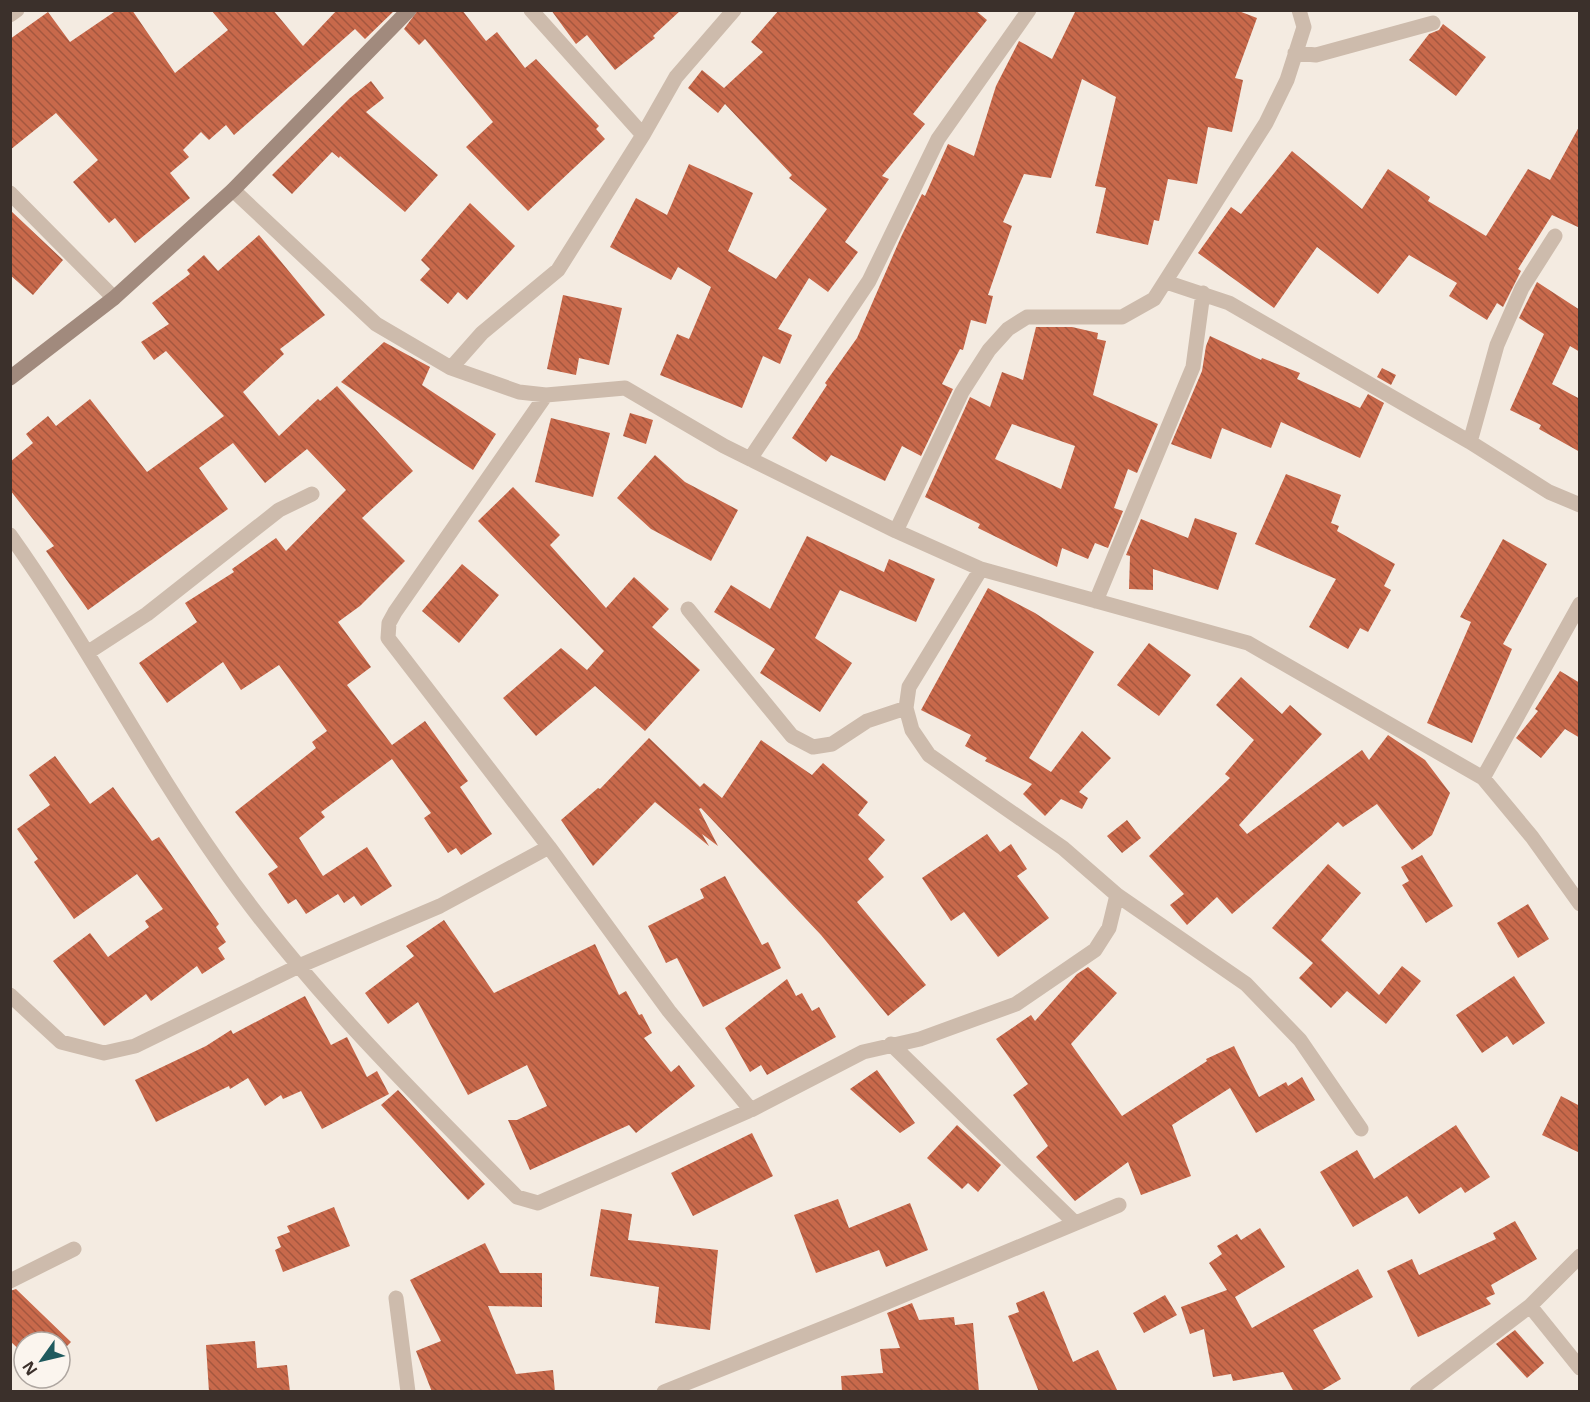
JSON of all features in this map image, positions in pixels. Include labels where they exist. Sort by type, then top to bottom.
[{"type":"street","points":[[10,15],[17,10]]},
{"type":"street","points":[[10,378],[114,298],[233,190],[409,10]]},
{"type":"street","points":[[531,10],[643,135]]},
{"type":"street","points":[[451,368],[482,333],[558,270],[643,135],[676,77],[734,10]]},
{"type":"street","points":[[750,459],[869,281],[938,140],[1029,10]]},
{"type":"street","points":[[896,531],[962,392],[989,350],[1008,328],[1027,317],[1122,316],[1154,299],[1266,123],[1295,62],[1295,53],[1304,27],[1299,10]]},
{"type":"street","points":[[1295,53],[1316,55],[1433,23]]},
{"type":"street","points":[[233,190],[376,324],[451,368],[519,392],[546,395],[626,388],[750,459],[896,531],[981,569],[1248,643],[1484,778],[1532,837],[1580,904]]},
{"type":"street","points":[[10,193],[114,298]]},
{"type":"street","points":[[1470,442],[1497,345],[1522,288],[1556,236]]},
{"type":"street","points":[[1166,282],[1229,303],[1470,442],[1549,492],[1580,506]]},
{"type":"street","points":[[1096,601],[1193,366],[1203,293]]},
{"type":"street","points":[[546,395],[395,612],[389,623],[388,638],[549,847],[669,1011],[751,1110]]},
{"type":"street","points":[[87,653],[147,614],[279,510],[312,495]]},
{"type":"street","points":[[10,535],[218,862],[299,966],[415,1094],[517,1197],[538,1203],[751,1110],[863,1052],[891,1044],[920,1040],[1016,1004],[1072,968],[1095,950],[1109,928],[1117,895]]},
{"type":"street","points":[[981,569],[909,687],[906,708],[912,730],[929,755],[1063,848],[1117,895],[1246,984],[1300,1040],[1360,1130]]},
{"type":"street","points":[[1484,778],[1580,604]]},
{"type":"street","points":[[688,609],[792,736],[813,747],[832,744],[867,721],[906,708]]},
{"type":"street","points":[[10,995],[62,1042],[104,1053],[135,1046],[299,966],[440,906],[549,847]]},
{"type":"street","points":[[891,1044],[1075,1223]]},
{"type":"street","points":[[664,1392],[1119,1205]]},
{"type":"street","points":[[10,1281],[74,1249]]},
{"type":"street","points":[[1417,1392],[1530,1306],[1580,1256]]},
{"type":"street","points":[[396,1298],[408,1392]]},
{"type":"street","points":[[1530,1306],[1580,1368]]},
{"type":"building","points":[[117,10],[132,10],[175,73],[228,30],[211,10],[273,10],[303,46],[337,10],[395,10],[365,39],[355,29],[234,135],[226,125],[209,140],[201,132],[183,150],[189,157],[170,173],[190,198],[135,243],[115,218],[109,223],[73,182],[98,160],[56,113],[10,150],[10,39],[48,12],[70,42]]},
{"type":"building","points":[[418,10],[462,10],[486,41],[497,32],[525,68],[536,59],[599,126],[596,129],[605,139],[528,211],[466,147],[493,122],[425,39],[419,45],[404,29]]},
{"type":"building","points":[[551,10],[681,10],[653,36],[655,38],[615,70],[587,35],[576,44]]},
{"type":"building","points":[[779,10],[975,10],[987,20],[913,114],[925,124],[882,176],[889,179],[845,242],[858,252],[828,292],[809,278],[778,329],[792,335],[780,364],[763,356],[742,408],[660,375],[677,334],[689,339],[711,287],[678,267],[671,280],[610,247],[636,198],[667,215],[689,164],[753,193],[728,251],[776,279],[827,209],[789,178],[792,175],[725,104],[718,113],[688,88],[702,70],[724,88],[763,52],[751,42]]},
{"type":"building","points":[[1076,10],[1236,10],[1257,18],[1235,78],[1243,80],[1232,132],[1208,127],[1197,184],[1168,179],[1159,221],[1154,220],[1148,245],[1096,233],[1106,188],[1095,186],[1116,97],[1082,79],[1051,178],[1024,174],[1003,222],[1012,226],[988,295],[993,296],[986,324],[971,320],[963,350],[960,349],[942,384],[953,389],[921,456],[902,446],[885,481],[831,455],[826,462],[792,438],[827,385],[825,383],[857,338],[901,237],[922,194],[925,196],[948,144],[974,156],[996,86],[1019,41],[1052,59]]},
{"type":"building","points":[[1443,24],[1486,57],[1456,96],[1409,60],[1429,34],[1439,30]]},
{"type":"building","points":[[371,81],[384,98],[366,112],[438,175],[405,212],[340,156],[339,158],[332,152],[292,194],[272,175],[350,98]]},
{"type":"building","points":[[1580,125],[1580,228],[1552,215],[1518,269],[1521,271],[1503,307],[1497,303],[1487,320],[1449,296],[1457,283],[1409,255],[1378,294],[1317,247],[1274,308],[1198,253],[1231,207],[1241,214],[1292,151],[1362,209],[1388,169],[1430,197],[1428,201],[1486,236],[1528,169],[1550,180]]},
{"type":"building","points":[[470,203],[515,246],[467,300],[458,292],[448,304],[420,280],[430,269],[421,260]]},
{"type":"building","points":[[10,210],[63,260],[33,295],[10,275]]},
{"type":"building","points":[[259,235],[325,315],[280,349],[284,354],[243,392],[279,436],[318,399],[320,401],[337,386],[413,471],[362,518],[405,561],[360,606],[338,622],[371,667],[347,685],[392,745],[425,721],[468,781],[460,787],[492,834],[461,855],[456,848],[448,853],[424,818],[431,813],[392,759],[321,812],[325,817],[299,838],[323,876],[367,847],[392,886],[361,906],[354,896],[344,903],[338,894],[306,914],[296,899],[288,904],[268,874],[278,867],[235,812],[316,748],[312,742],[327,731],[279,665],[241,690],[223,662],[167,703],[139,663],[197,622],[185,603],[234,572],[232,569],[276,538],[286,551],[346,490],[307,449],[265,483],[233,443],[199,468],[228,509],[88,610],[46,551],[54,546],[10,490],[10,462],[33,443],[26,434],[48,416],[56,426],[90,399],[147,472],[224,416],[166,351],[154,360],[141,342],[169,324],[152,303],[190,274],[187,270],[204,255],[218,271]]},
{"type":"building","points":[[1537,282],[1580,310],[1580,352],[1570,346],[1552,384],[1580,399],[1580,452],[1539,429],[1541,425],[1510,410],[1544,334],[1519,318]]},
{"type":"building","points":[[563,295],[622,308],[609,365],[579,358],[576,375],[547,369]]},
{"type":"building","points":[[1036,327],[1072,327],[1098,333],[1097,339],[1106,341],[1093,395],[1158,424],[1137,473],[1128,469],[1114,508],[1123,511],[1108,548],[1095,543],[1088,559],[1062,548],[1057,567],[978,528],[980,524],[925,497],[970,397],[990,407],[1002,372],[1023,380]],"holes":[[[1012,424],[1075,446],[1061,489],[995,459]]]},
{"type":"building","points":[[1210,336],[1261,360],[1262,358],[1300,373],[1297,379],[1360,408],[1368,394],[1384,403],[1360,458],[1281,422],[1271,448],[1222,428],[1211,459],[1171,444],[1202,371]]},
{"type":"building","points":[[384,342],[430,367],[422,385],[496,434],[473,470],[341,382]]},
{"type":"building","points":[[1382,368],[1396,375],[1391,385],[1377,377]]},
{"type":"building","points":[[630,413],[653,420],[646,444],[623,436]]},
{"type":"building","points":[[551,418],[610,433],[593,497],[535,482]]},
{"type":"building","points":[[655,455],[685,482],[738,510],[711,561],[651,529],[617,498]]},
{"type":"building","points":[[1286,474],[1341,495],[1331,523],[1339,526],[1337,531],[1395,564],[1384,586],[1391,590],[1368,632],[1360,628],[1348,649],[1309,627],[1336,579],[1255,544]]},
{"type":"building","points":[[513,487],[560,535],[550,545],[606,608],[634,577],[669,609],[652,627],[700,670],[645,731],[595,686],[536,736],[503,698],[561,648],[587,670],[604,651],[478,521]]},
{"type":"building","points":[[1195,518],[1237,533],[1218,590],[1153,569],[1153,590],[1129,589],[1130,556],[1126,555],[1141,519],[1188,538]]},
{"type":"building","points":[[807,536],[884,572],[889,559],[935,579],[916,622],[840,590],[815,638],[852,663],[820,712],[760,673],[775,649],[714,612],[731,585],[770,609]]},
{"type":"building","points":[[1503,539],[1547,564],[1503,644],[1512,649],[1472,743],[1427,723],[1471,622],[1460,617]]},
{"type":"building","points":[[462,564],[499,595],[459,643],[422,611]]},
{"type":"building","points":[[988,588],[1035,613],[1094,652],[1029,758],[1051,772],[1082,731],[1111,758],[1079,792],[1088,798],[1082,809],[1061,799],[1045,816],[1023,794],[1032,784],[985,761],[987,758],[965,746],[971,735],[921,710]]},
{"type":"building","points":[[1149,643],[1191,675],[1159,716],[1117,685]]},
{"type":"building","points":[[1560,671],[1580,683],[1580,738],[1565,729],[1541,758],[1516,738],[1538,711],[1535,709]]},
{"type":"building","points":[[1241,677],[1282,714],[1290,705],[1322,734],[1239,825],[1247,834],[1362,750],[1369,760],[1388,735],[1425,760],[1450,793],[1432,835],[1412,850],[1377,804],[1343,827],[1338,822],[1232,914],[1217,897],[1187,925],[1170,905],[1184,894],[1149,856],[1230,778],[1225,774],[1254,740],[1216,705]]},
{"type":"building","points":[[649,738],[700,787],[704,783],[722,798],[761,740],[812,775],[823,763],[868,802],[858,815],[885,840],[868,859],[884,877],[857,902],[926,985],[888,1016],[821,935],[701,808],[699,809],[718,846],[702,834],[709,846],[655,802],[593,866],[561,820],[598,788],[600,789]]},
{"type":"building","points":[[55,756],[90,804],[113,787],[152,841],[159,837],[219,924],[216,927],[226,942],[218,948],[225,959],[202,974],[197,966],[151,1001],[146,994],[104,1026],[53,961],[90,933],[108,957],[149,927],[145,921],[163,909],[137,874],[74,919],[34,862],[38,859],[17,829],[50,805],[29,775]]},
{"type":"building","points":[[1127,820],[1141,838],[1122,853],[1107,836]]},
{"type":"building","points":[[987,834],[1000,852],[1011,844],[1027,869],[1017,876],[1049,918],[998,957],[964,912],[951,921],[922,878]]},
{"type":"building","points":[[1422,855],[1453,906],[1426,923],[1402,885],[1409,881],[1401,867]]},
{"type":"building","points":[[1328,864],[1361,893],[1321,940],[1379,995],[1402,966],[1421,981],[1386,1024],[1347,991],[1331,1008],[1299,978],[1313,963],[1272,928]]},
{"type":"building","points":[[725,876],[762,945],[768,942],[781,968],[703,1007],[677,958],[666,963],[648,926],[704,898],[700,889]]},
{"type":"building","points":[[1528,904],[1549,939],[1518,958],[1497,923]]},
{"type":"building","points":[[444,920],[494,993],[595,944],[619,995],[626,991],[652,1033],[644,1038],[671,1072],[679,1065],[695,1086],[636,1133],[629,1125],[530,1170],[508,1120],[517,1120],[547,1106],[527,1065],[468,1095],[418,1002],[388,1024],[365,993],[414,956],[406,946]]},
{"type":"building","points":[[1088,967],[1117,993],[1071,1044],[1122,1116],[1207,1061],[1206,1059],[1234,1046],[1259,1097],[1286,1082],[1288,1086],[1302,1077],[1315,1100],[1256,1133],[1230,1088],[1172,1125],[1191,1176],[1141,1195],[1128,1162],[1075,1201],[1036,1157],[1048,1146],[1013,1095],[1028,1084],[996,1039],[1031,1015],[1035,1021],[1077,974]]},
{"type":"building","points":[[1514,976],[1545,1023],[1513,1045],[1507,1036],[1482,1053],[1456,1015]]},
{"type":"building","points":[[787,979],[796,996],[802,993],[812,1011],[819,1007],[836,1037],[767,1075],[761,1065],[750,1072],[725,1028]]},
{"type":"building","points":[[305,996],[331,1045],[347,1037],[367,1077],[377,1071],[389,1094],[322,1129],[301,1091],[283,1099],[281,1095],[265,1106],[248,1078],[230,1089],[229,1086],[156,1122],[135,1080],[206,1046],[231,1030],[233,1034]]},
{"type":"building","points":[[877,1070],[915,1123],[900,1133],[850,1089]]},
{"type":"building","points":[[398,1090],[485,1184],[468,1200],[381,1105]]},
{"type":"building","points":[[1561,1096],[1580,1106],[1580,1153],[1542,1135]]},
{"type":"building","points":[[957,1125],[1001,1165],[978,1192],[968,1183],[962,1189],[927,1158]]},
{"type":"building","points":[[1456,1125],[1490,1177],[1465,1193],[1461,1187],[1419,1214],[1407,1196],[1353,1227],[1320,1172],[1357,1150],[1374,1179]]},
{"type":"building","points":[[752,1133],[773,1176],[693,1216],[671,1173]]},
{"type":"building","points":[[838,1199],[849,1228],[910,1203],[928,1250],[886,1267],[879,1250],[816,1273],[794,1215]]},
{"type":"building","points":[[334,1207],[350,1246],[283,1272],[275,1250],[281,1247],[277,1237],[290,1232],[287,1226]]},
{"type":"building","points":[[601,1209],[632,1214],[628,1240],[718,1250],[710,1330],[655,1323],[659,1287],[590,1276]]},
{"type":"building","points":[[1515,1221],[1537,1259],[1491,1285],[1495,1294],[1486,1298],[1491,1304],[1418,1337],[1387,1271],[1412,1259],[1419,1275],[1496,1239],[1493,1233]]},
{"type":"building","points":[[1260,1228],[1285,1267],[1235,1297],[1252,1328],[1358,1269],[1373,1297],[1313,1330],[1341,1379],[1319,1392],[1294,1392],[1283,1372],[1233,1381],[1231,1374],[1213,1377],[1204,1329],[1190,1334],[1181,1307],[1227,1290],[1209,1263],[1222,1254],[1217,1246],[1237,1234],[1241,1240]]},
{"type":"building","points":[[485,1243],[500,1273],[542,1273],[542,1307],[488,1306],[516,1374],[553,1370],[555,1392],[432,1392],[416,1351],[441,1341],[410,1280]]},
{"type":"building","points":[[16,1289],[59,1330],[12,1330],[12,1343],[10,1341],[10,1291]]},
{"type":"building","points":[[1044,1291],[1073,1362],[1098,1350],[1118,1392],[1039,1392],[1008,1316],[1019,1312],[1016,1303]]},
{"type":"building","points":[[1165,1295],[1177,1315],[1144,1333],[1133,1313]]},
{"type":"building","points":[[912,1303],[919,1320],[954,1317],[955,1325],[973,1323],[979,1392],[842,1392],[841,1376],[883,1373],[880,1349],[900,1348],[887,1313]]},
{"type":"building","points":[[1515,1330],[1544,1363],[1527,1378],[1496,1344]]},
{"type":"building","points":[[255,1341],[257,1368],[287,1365],[290,1392],[209,1392],[206,1345]]}]
